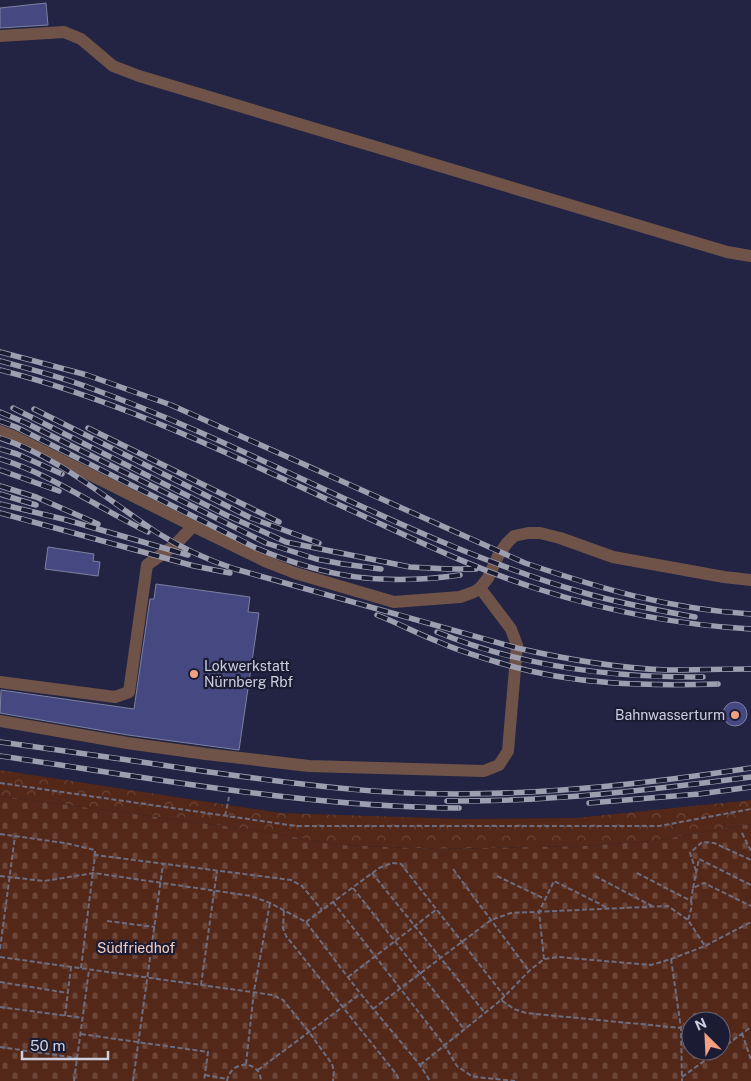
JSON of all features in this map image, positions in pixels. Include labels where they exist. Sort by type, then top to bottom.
[{"type":"lane","points":[[0,36],[64,32],[81,39],[114,66],[139,76],[709,246],[751,256]]},
{"type":"lane","points":[[0,431],[252,555],[295,574],[394,602],[460,597],[480,588],[488,578],[506,543],[514,536],[528,532],[560,538],[612,557],[751,580]]},
{"type":"lane","points":[[0,682],[115,697],[128,692],[147,565],[175,545],[194,526]]},
{"type":"lane","points":[[0,721],[127,743],[310,766],[484,771],[499,764],[508,751],[517,645],[511,629],[480,588]]},
{"type":"path","points":[[0,783],[296,826],[660,826],[751,810]]},
{"type":"path","points":[[226,816],[229,797]]},
{"type":"path","points":[[742,833],[751,851]]},
{"type":"path","points":[[0,834],[65,843],[95,850],[94,873],[81,968]]},
{"type":"path","points":[[0,949],[15,836]]},
{"type":"path","points":[[696,871],[690,853],[702,842],[714,843],[751,860]]},
{"type":"path","points":[[96,855],[291,880],[302,886],[322,910]]},
{"type":"path","points":[[688,920],[699,859],[751,885]]},
{"type":"path","points":[[306,922],[379,868],[392,863],[401,864],[505,997]]},
{"type":"path","points":[[133,1081],[163,864]]},
{"type":"path","points":[[453,869],[529,970]]},
{"type":"path","points":[[202,984],[217,871]]},
{"type":"path","points":[[0,876],[44,881],[94,873],[251,896],[270,903],[306,922],[360,994],[420,1065],[430,1081]]},
{"type":"path","points":[[372,873],[485,1013]]},
{"type":"path","points":[[638,873],[691,901]]},
{"type":"path","points":[[497,876],[545,899]]},
{"type":"path","points":[[595,876],[654,907]]},
{"type":"path","points":[[544,959],[539,912],[554,881],[610,909]]},
{"type":"path","points":[[693,888],[704,883],[751,906]]},
{"type":"path","points":[[352,888],[465,1029]]},
{"type":"path","points":[[333,902],[445,1046],[457,1066],[477,1077],[515,1081]]},
{"type":"path","points":[[246,1064],[254,991],[270,903]]},
{"type":"path","points":[[373,1009],[491,920],[511,913],[668,906],[688,920],[705,946]]},
{"type":"path","points":[[348,977],[437,909]]},
{"type":"path","points":[[284,911],[286,936],[397,1075],[399,1081]]},
{"type":"path","points":[[107,921],[155,927]]},
{"type":"path","points":[[420,1065],[505,997],[529,970],[544,959],[558,957],[651,965],[705,946],[751,922]]},
{"type":"path","points":[[0,957],[273,995],[283,1000],[332,1064],[334,1071],[333,1081]]},
{"type":"path","points":[[501,1000],[514,1009],[526,1013],[681,1028],[671,959]]},
{"type":"path","points":[[65,1016],[71,967]]},
{"type":"path","points":[[74,1081],[90,970]]},
{"type":"path","points":[[0,982],[68,992]]},
{"type":"path","points":[[258,1070],[360,994]]},
{"type":"path","points":[[0,1007],[83,1018]]},
{"type":"path","points":[[731,1042],[751,1027]]},
{"type":"path","points":[[81,1034],[208,1052],[204,1081]]},
{"type":"path","points":[[742,1034],[751,1060]]},
{"type":"path","points":[[0,1047],[78,1058]]},
{"type":"path","points":[[682,1061],[682,1079]]},
{"type":"path","points":[[682,1079],[705,1061]]},
{"type":"path","points":[[205,1075],[227,1080],[229,1073],[234,1068],[246,1064],[258,1070],[261,1081]]},
{"type":"shaded area","points":[[0,0],[751,0],[751,800],[575,818],[463,819],[281,813],[0,770]]},
{"type":"green space","points":[[0,770],[281,813],[463,819],[575,818],[751,800],[751,824],[653,841],[584,846],[437,849],[339,845],[254,830],[0,796]]},
{"type":"green space","name":"Südfriedhof","points":[[0,796],[254,830],[339,845],[437,849],[584,846],[653,841],[751,824],[751,1081],[0,1081]]},
{"type":"building","points":[[46,3],[48,25],[0,28],[0,8]]},
{"type":"building","points":[[48,547],[94,554],[93,561],[100,562],[98,576],[45,569]]},
{"type":"building","name":"Lokwerkstatt Nürnberg Rbf","points":[[156,584],[250,597],[248,612],[259,613],[239,750],[128,735],[0,713],[1,690],[134,709],[150,599],[154,599]]},
{"type":"building","name":"Bahnwasserturm","points":[[735,702],[743,706],[747,714],[743,722],[735,726],[727,722],[723,714],[727,706]]},
{"type":"railway","points":[[0,352],[87,375],[171,405],[525,563],[581,581],[664,603],[751,614]]},
{"type":"railway","points":[[0,361],[68,380],[152,412],[395,521],[518,571],[609,600],[695,617]]},
{"type":"railway","points":[[0,370],[96,399],[143,417],[189,436],[433,548],[517,582],[564,597],[643,616],[751,629]]},
{"type":"railway","points":[[13,408],[226,515],[286,542],[410,567],[476,569]]},
{"type":"railway","points":[[34,409],[251,518],[319,543]]},
{"type":"railway","points":[[0,412],[26,423],[266,543],[316,559],[381,569]]},
{"type":"railway","points":[[0,421],[16,427],[256,548],[282,558],[331,573],[356,577],[406,580],[460,575]]},
{"type":"railway","points":[[88,428],[279,522]]},
{"type":"railway","points":[[0,438],[22,446],[62,467],[175,543],[205,558],[235,569],[517,648],[554,656],[647,669],[751,669]]},
{"type":"railway","points":[[0,449],[17,454],[62,474]]},
{"type":"railway","points":[[0,459],[57,483],[148,532]]},
{"type":"railway","points":[[0,470],[59,491]]},
{"type":"railway","points":[[0,486],[36,497],[98,524]]},
{"type":"railway","points":[[0,494],[36,505]]},
{"type":"railway","points":[[0,504],[63,519],[188,555]]},
{"type":"railway","points":[[0,513],[194,566],[230,573]]},
{"type":"railway","points":[[377,615],[462,651],[500,663],[554,676],[636,684],[718,684]]},
{"type":"railway","points":[[437,632],[502,654],[568,668],[635,675],[703,677]]},
{"type":"railway","points":[[0,742],[284,782],[373,791],[420,793],[468,794],[562,790],[657,781],[751,768]]},
{"type":"railway","points":[[0,756],[286,797],[344,803],[459,808]]},
{"type":"railway","points":[[447,801],[523,800],[637,791],[751,777]]},
{"type":"railway","points":[[589,803],[699,794],[751,787]]},
{"type":"place","name":"Lokwerkstatt Nürnberg Rbf","points":[[194,674]]},
{"type":"place","name":"Bahnwasserturm","points":[[735,715]]}]
